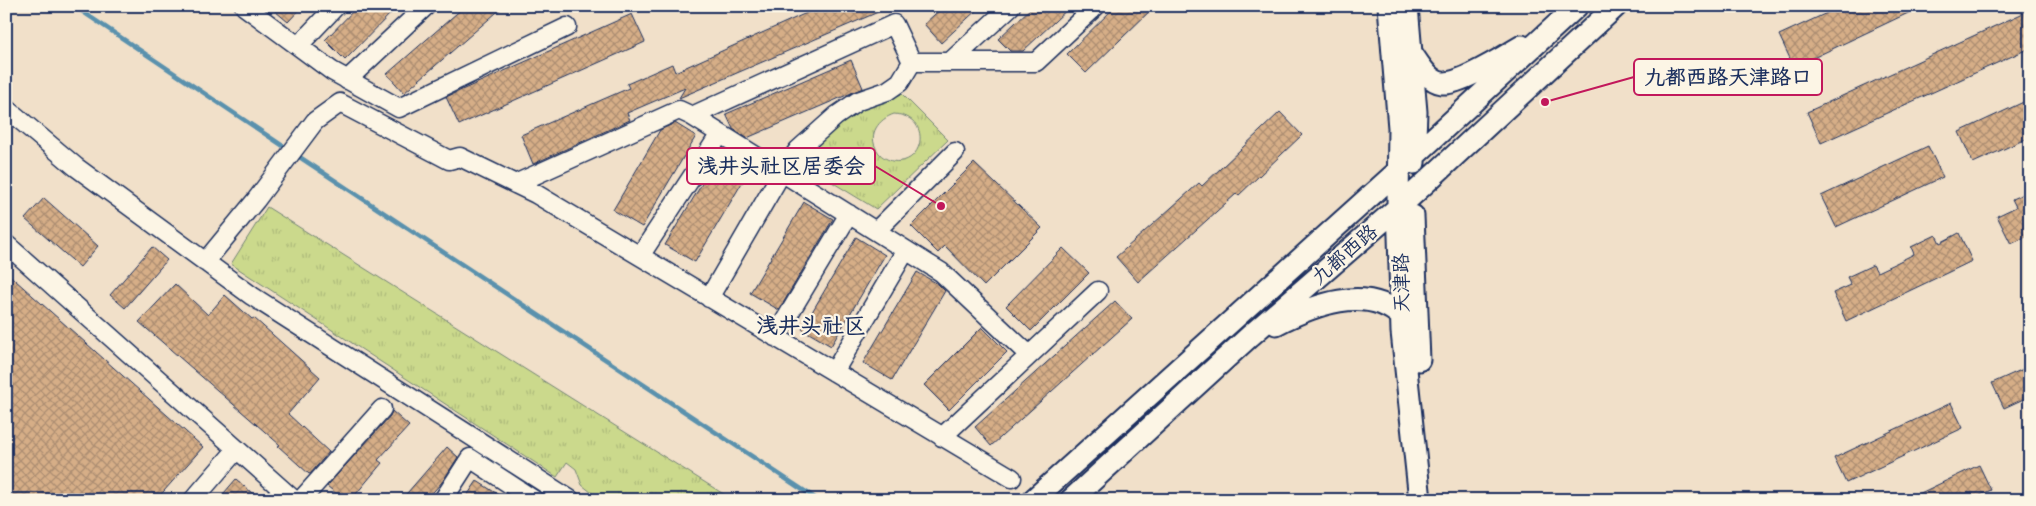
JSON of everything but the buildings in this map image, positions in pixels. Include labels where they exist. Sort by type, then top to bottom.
[{"type":"main road","name":"天津路","points":[[1389,6],[1400,128],[1398,171],[1405,201],[1434,500]]},
{"type":"main road","name":"天津路","points":[[1407,6],[1416,112],[1414,156],[1405,201],[1402,316],[1420,500]]},
{"type":"main road","name":"九都西路","points":[[1033,500],[1398,171],[1577,6]]},
{"type":"main road","name":"九都西路","points":[[1071,500],[1250,336],[1405,201],[1616,6]]},
{"type":"main road","points":[[1411,53],[1427,75],[1441,83],[1461,79],[1549,32]]},
{"type":"main road","points":[[1250,336],[1304,310],[1348,299],[1376,302],[1396,311],[1402,316]]},
{"type":"street","points":[[244,6],[332,72],[399,108],[567,27]]},
{"type":"street","points":[[298,46],[336,6]]},
{"type":"street","points":[[347,80],[426,6]]},
{"type":"street","points":[[950,62],[1011,6]]},
{"type":"street","points":[[912,62],[1036,62],[1096,6]]},
{"type":"street","points":[[692,116],[894,24],[912,62]]},
{"type":"street","points":[[709,298],[782,172],[798,150],[836,116],[858,102],[887,90],[900,82],[912,62]]},
{"type":"street","points":[[205,262],[315,121],[340,103],[449,160],[460,157],[536,194],[1012,478]]},
{"type":"street","points":[[6,108],[76,167],[252,296],[571,500]]},
{"type":"street","points":[[514,184],[679,110],[692,116],[941,272],[1029,355]]},
{"type":"street","points":[[640,256],[720,134]]},
{"type":"street","points":[[876,231],[955,152]]},
{"type":"street","points":[[775,337],[849,214]]},
{"type":"street","points":[[6,244],[293,499],[382,409]]},
{"type":"street","points":[[834,372],[906,250]]},
{"type":"street","points":[[942,437],[1098,291]]},
{"type":"street","points":[[192,500],[237,449]]},
{"type":"street","points":[[443,500],[470,458],[534,500]]},
{"type":"green space","points":[[902,94],[948,140],[876,209],[799,162],[859,108]],"holes":[[[894,114],[906,117],[915,123],[919,131],[920,140],[912,156],[903,161],[892,161],[883,157],[878,152],[874,144],[874,133],[879,123],[889,116]]]},
{"type":"green space","points":[[267,207],[733,500],[601,500],[582,485],[576,469],[567,462],[557,477],[231,264]]},
{"type":"waterway","points":[[74,6],[289,150]]},
{"type":"waterway","points":[[295,154],[818,500]]},
{"type":"place","name":"九都西路天津路口","points":[[1545,102]]},
{"type":"place","name":"浅井头社区居委会","points":[[941,206]]},
{"type":"district","name":"浅井头社区","points":[[811,325]]}]
